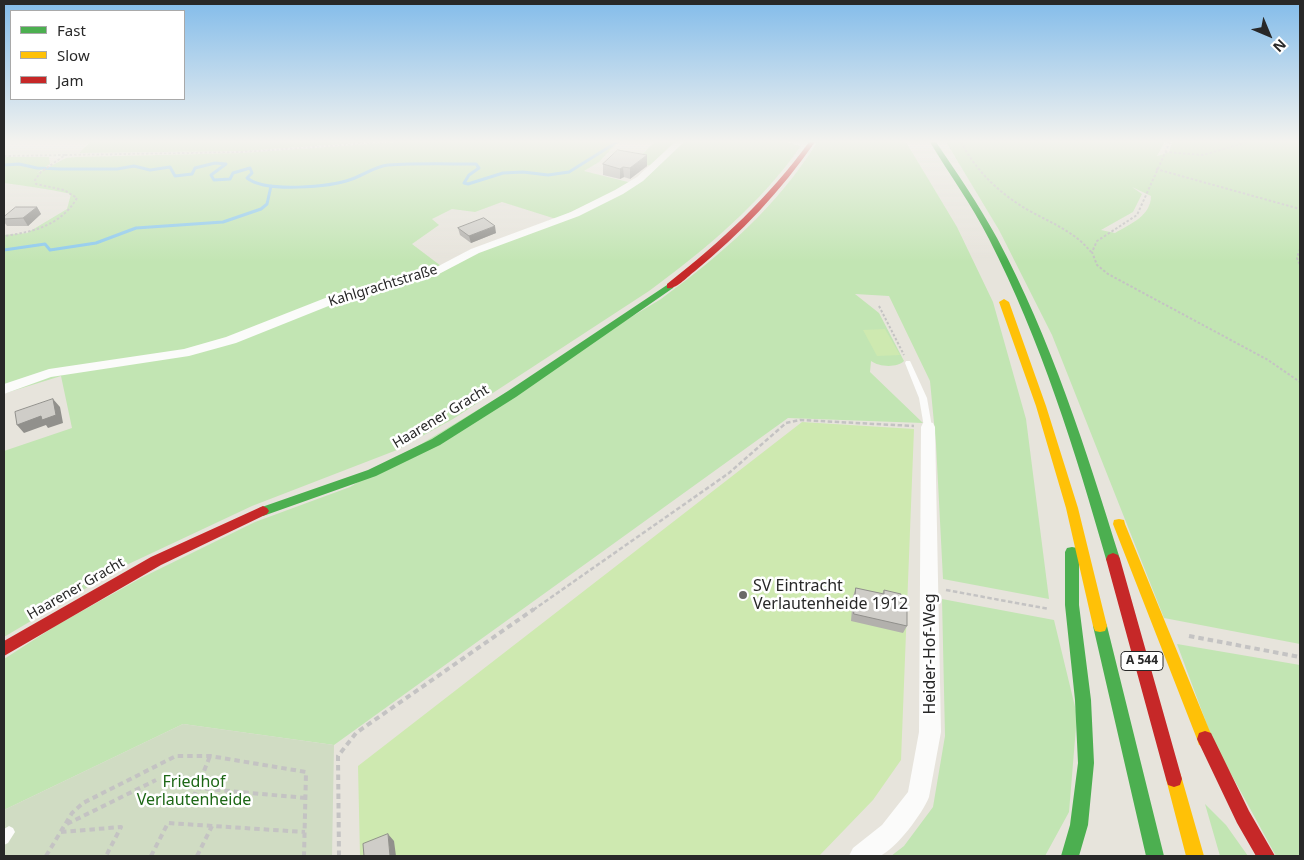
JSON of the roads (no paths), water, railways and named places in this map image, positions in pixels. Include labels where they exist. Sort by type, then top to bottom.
[{"type":"main road","name":"Haarener Gracht","points":[[4,649],[70,609],[193,543],[252,516],[348,482],[408,457],[462,426],[688,273],[761,207],[784,182]]},
{"type":"main road","name":"A 544","points":[[960,182],[1015,281],[1042,344],[1086,466],[1140,652],[1195,856]]},
{"type":"main road","name":"A 544","points":[[998,290],[1013,323],[1072,508],[1156,856]]},
{"type":"main road","points":[[1086,466],[1112,512],[1198,725],[1228,787],[1266,856]]},
{"type":"main road","points":[[1070,856],[1083,804],[1087,741],[1072,604],[1072,508]]},
{"type":"street","name":"Kahlgrachtstraße","points":[[4,389],[49,373],[184,353],[231,340],[342,296],[434,273],[476,251],[575,214],[635,182]]},
{"type":"street","name":"Heider-Hof-Weg","points":[[861,856],[890,833],[918,797],[930,732],[928,427]]},
{"type":"lane","points":[[908,363],[923,398],[928,427]]},
{"type":"waterway","points":[[254,182],[271,186]]},
{"type":"waterway","points":[[271,186],[298,187],[341,182]]},
{"type":"waterway","points":[[465,182],[468,184],[474,182]]},
{"type":"waterway","points":[[4,250],[45,244],[50,250],[96,243],[136,228],[223,222],[261,209],[267,204],[271,186]]},
{"type":"place","name":"SV Eintracht Verlautenheide 1912","points":[[743,595]]},
{"type":"park label","name":"Friedhof Verlautenheide","points":[[194,791]]}]
